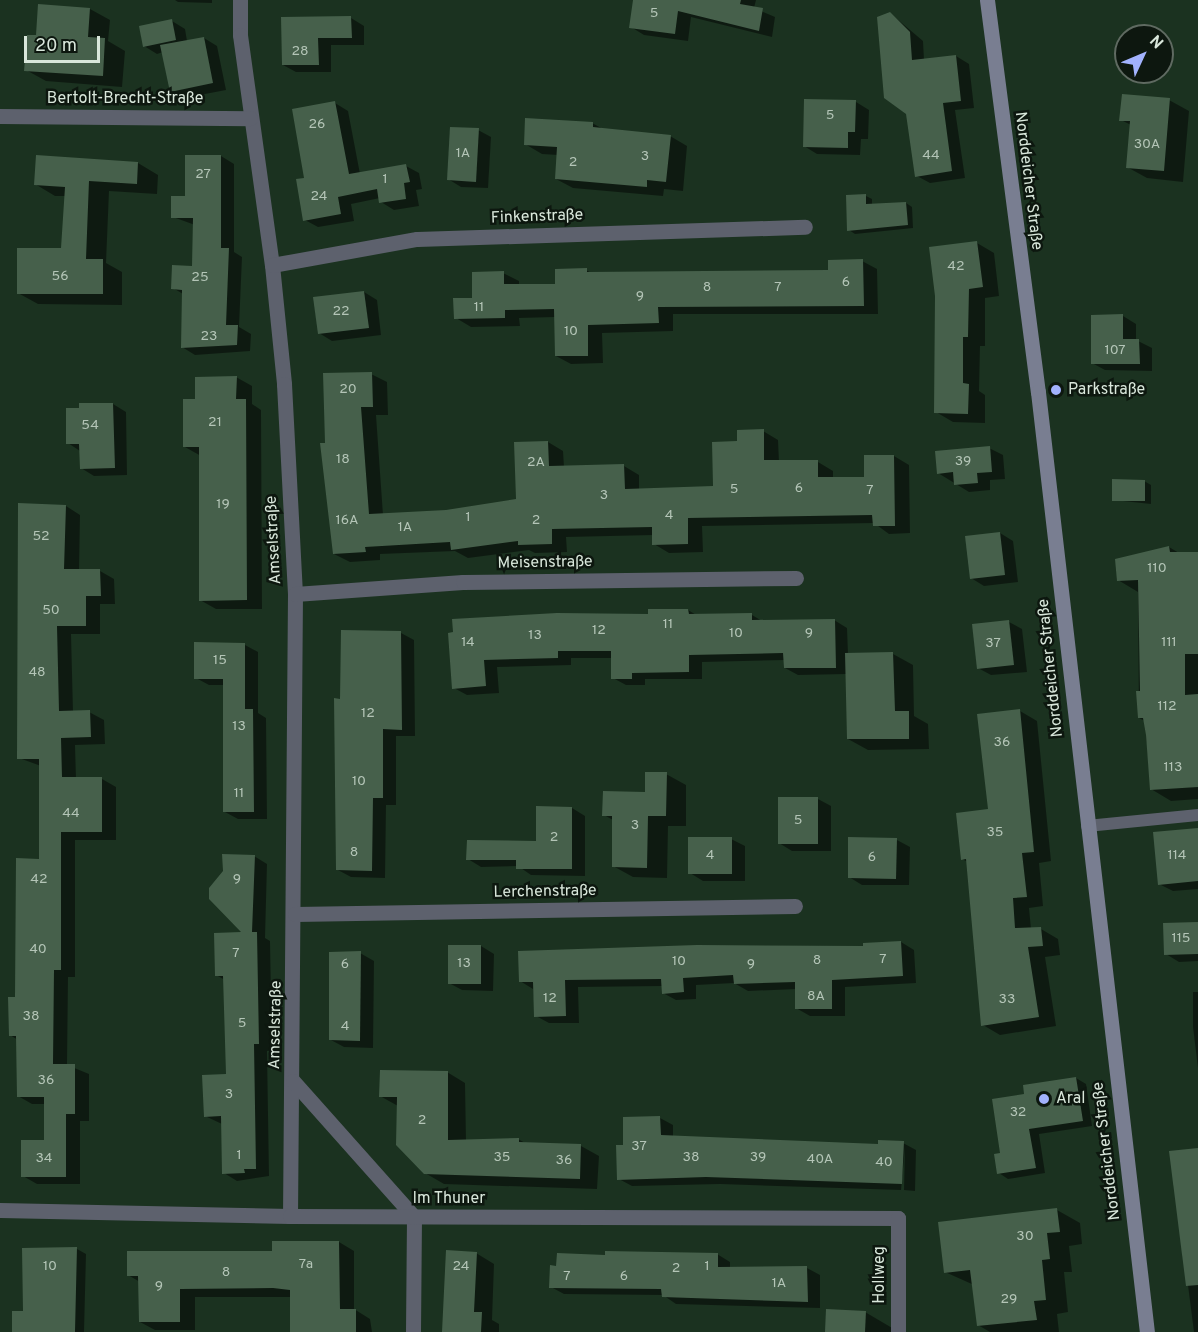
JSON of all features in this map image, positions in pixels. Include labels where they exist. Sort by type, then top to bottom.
[{"type":"main road","name":"Norddeicher Straße","points":[[987,0],[1038,392],[1147,1332]]},
{"type":"street","name":"Amselstraße","points":[[240,0],[250,118],[272,264],[284,384],[295,594],[295,914],[290,1216]]},
{"type":"street","name":"Bertolt-Brecht-Straße","points":[[0,116],[250,118]]},
{"type":"street","name":"Finkenstraße","points":[[272,264],[417,239],[805,227]]},
{"type":"street","name":"Meisenstraße","points":[[295,594],[463,582],[796,578]]},
{"type":"street","name":"Lerchenstraße","points":[[295,914],[795,906]]},
{"type":"street","name":"Amselstraße","points":[[293,1081],[414,1217]]},
{"type":"street","name":"Im Thuner","points":[[0,1210],[290,1216],[898,1218]]},
{"type":"street","points":[[413,1332],[414,1217]]},
{"type":"street","name":"Hollweg","points":[[898,1218],[898,1332]]},
{"type":"lane","points":[[1087,825],[1198,815]]},
{"type":"building","points":[[633,0],[741,0],[740,4],[763,8],[759,31],[678,11],[675,34],[629,28]]},
{"type":"building","points":[[38,4],[90,8],[88,37],[105,38],[103,76],[24,71],[27,35],[36,35]]},
{"type":"building","points":[[890,12],[910,32],[912,60],[956,55],[961,101],[943,103],[952,171],[915,177],[906,114],[884,98],[877,17]]},
{"type":"building","points":[[351,16],[352,38],[318,38],[319,65],[282,65],[281,17]]},
{"type":"building","points":[[172,19],[176,40],[143,47],[139,26]]},
{"type":"building","points":[[204,37],[213,83],[170,92],[160,45]]},
{"type":"building","points":[[1122,94],[1170,98],[1164,171],[1126,168],[1130,121],[1119,121]]},
{"type":"building","points":[[804,99],[856,100],[855,132],[848,132],[848,148],[803,147]]},
{"type":"building","points":[[335,101],[349,174],[406,164],[410,182],[404,183],[406,199],[379,203],[377,189],[338,197],[341,214],[303,221],[296,179],[304,178],[292,109]]},
{"type":"building","points":[[525,118],[593,122],[593,127],[671,135],[666,182],[647,180],[647,187],[555,179],[557,147],[524,145]]},
{"type":"building","points":[[450,127],[479,128],[476,182],[447,180]]},
{"type":"building","points":[[36,155],[138,162],[137,184],[89,181],[86,259],[103,259],[103,294],[17,294],[17,248],[61,248],[65,187],[34,185]]},
{"type":"building","points":[[185,155],[221,155],[221,248],[229,248],[226,325],[238,325],[237,345],[181,348],[182,290],[171,289],[172,265],[192,266],[193,218],[171,218],[171,196],[185,196]]},
{"type":"building","points":[[866,194],[866,204],[906,202],[908,225],[847,231],[846,195]]},
{"type":"building","points":[[977,241],[983,287],[969,289],[968,337],[963,337],[963,383],[969,384],[968,414],[934,413],[935,296],[929,247]]},
{"type":"building","points":[[863,259],[864,306],[658,307],[659,323],[588,325],[588,356],[555,356],[554,309],[505,310],[505,318],[454,319],[453,298],[472,298],[472,272],[504,271],[504,284],[555,284],[555,269],[587,268],[587,272],[828,270],[828,260]]},
{"type":"building","points":[[364,291],[369,328],[318,334],[313,297]]},
{"type":"building","points":[[1123,314],[1123,339],[1139,339],[1140,364],[1091,364],[1091,315]]},
{"type":"building","points":[[372,372],[373,407],[361,407],[369,514],[446,510],[516,499],[514,442],[548,441],[549,466],[624,464],[625,489],[713,486],[712,442],[737,441],[737,430],[764,429],[764,460],[818,460],[818,477],[864,477],[864,455],[894,455],[895,526],[873,526],[872,515],[688,518],[688,544],[652,545],[652,527],[552,529],[552,544],[518,545],[518,541],[451,550],[450,542],[365,547],[366,552],[333,554],[320,443],[325,443],[323,373]]},
{"type":"building","points":[[237,376],[236,399],[246,399],[247,600],[199,601],[199,447],[183,447],[183,399],[195,399],[195,377]]},
{"type":"building","points":[[79,403],[113,403],[115,468],[80,469],[79,444],[66,444],[66,408],[79,408]]},
{"type":"building","points":[[990,446],[992,472],[977,473],[978,483],[954,485],[953,472],[937,474],[935,451]]},
{"type":"building","points":[[1112,479],[1145,480],[1145,501],[1112,501]]},
{"type":"building","points":[[18,503],[66,505],[64,569],[100,569],[101,596],[86,596],[86,626],[57,626],[59,711],[90,710],[91,737],[61,738],[62,777],[102,777],[102,832],[61,832],[61,970],[54,970],[53,1064],[75,1064],[75,1114],[66,1114],[66,1177],[21,1177],[21,1140],[44,1140],[44,1097],[17,1097],[16,1036],[9,1036],[8,997],[15,997],[16,858],[39,859],[39,759],[17,759]]},
{"type":"building","points":[[1000,532],[1005,575],[970,579],[965,536]]},
{"type":"building","points":[[1169,546],[1170,552],[1198,552],[1198,654],[1185,654],[1185,695],[1198,694],[1198,787],[1150,790],[1146,735],[1143,718],[1138,718],[1136,691],[1140,691],[1138,580],[1117,581],[1115,559]]},
{"type":"building","points":[[648,609],[688,609],[689,614],[752,613],[752,620],[835,619],[836,668],[784,668],[783,653],[689,655],[689,672],[632,673],[632,679],[611,679],[611,651],[558,651],[558,658],[484,660],[486,686],[452,689],[448,633],[453,632],[452,619],[557,613],[648,614]]},
{"type":"building","points":[[1009,620],[1014,665],[977,669],[972,624]]},
{"type":"building","points":[[341,630],[401,631],[402,730],[383,729],[383,798],[373,798],[372,871],[336,870],[334,698],[340,699]]},
{"type":"building","points":[[194,642],[245,643],[245,709],[253,709],[254,812],[223,812],[223,679],[194,679]]},
{"type":"building","points":[[893,652],[895,711],[909,711],[909,739],[847,739],[845,653]]},
{"type":"building","points":[[1020,709],[1034,852],[1022,853],[1027,897],[1013,898],[1015,928],[1041,927],[1043,946],[1028,947],[1039,1017],[981,1026],[966,859],[961,860],[956,813],[988,809],[977,714]]},
{"type":"building","points":[[645,772],[667,772],[666,816],[648,816],[647,868],[612,867],[612,816],[602,816],[603,791],[645,792]]},
{"type":"building","points":[[778,797],[818,797],[818,844],[778,844]]},
{"type":"building","points":[[536,806],[572,807],[572,869],[516,869],[516,860],[466,860],[467,840],[536,841]]},
{"type":"building","points":[[1198,828],[1198,881],[1158,885],[1153,832]]},
{"type":"building","points":[[688,837],[732,837],[732,874],[688,874]]},
{"type":"building","points":[[848,837],[897,838],[896,879],[848,878]]},
{"type":"building","points":[[222,854],[255,855],[252,932],[257,932],[259,1044],[254,1044],[256,1169],[244,1169],[245,1173],[222,1174],[221,1116],[204,1117],[202,1075],[226,1074],[223,976],[215,976],[214,933],[241,932],[209,899],[209,888],[223,871]]},
{"type":"building","points":[[1198,922],[1198,954],[1164,955],[1163,923]]},
{"type":"building","points":[[901,941],[903,976],[832,980],[832,1009],[795,1009],[795,982],[734,984],[733,975],[683,978],[684,992],[662,994],[661,979],[565,980],[566,1016],[534,1017],[533,982],[519,982],[518,951],[697,945],[863,946],[863,943]]},
{"type":"building","points":[[448,945],[481,945],[481,984],[448,984]]},
{"type":"building","points":[[361,951],[360,1041],[329,1040],[329,952]]},
{"type":"building","points":[[380,1070],[448,1071],[448,1140],[519,1138],[519,1142],[581,1144],[580,1179],[424,1174],[396,1145],[397,1097],[379,1097]]},
{"type":"building","points":[[1076,1077],[1083,1121],[1029,1129],[1036,1168],[997,1174],[994,1154],[1000,1153],[992,1099],[1024,1094],[1023,1085]]},
{"type":"building","points":[[660,1116],[661,1135],[878,1144],[878,1140],[904,1141],[902,1184],[706,1177],[617,1180],[616,1145],[623,1145],[623,1117]]},
{"type":"building","points":[[1198,1148],[1198,1285],[1186,1286],[1169,1151]]},
{"type":"building","points":[[1057,1208],[1060,1232],[1047,1233],[1050,1259],[1042,1260],[1046,1300],[1034,1301],[1037,1320],[977,1326],[970,1270],[944,1273],[938,1222]]},
{"type":"building","points":[[272,1241],[339,1241],[340,1309],[356,1309],[356,1332],[290,1332],[290,1290],[273,1288],[180,1289],[180,1322],[139,1322],[138,1276],[127,1276],[127,1251],[272,1251]]},
{"type":"building","points":[[77,1247],[75,1332],[12,1332],[12,1311],[23,1311],[22,1248]]},
{"type":"building","points":[[446,1250],[477,1252],[474,1312],[482,1312],[481,1332],[442,1332]]},
{"type":"building","points":[[605,1251],[718,1253],[718,1267],[807,1266],[808,1302],[662,1297],[661,1289],[549,1288],[550,1265],[556,1266],[557,1253],[605,1255]]},
{"type":"building","points":[[826,1309],[866,1311],[865,1332],[825,1332]]},
{"type":"place","name":"Parkstraße","points":[[1056,390]]},
{"type":"place","name":"Aral","points":[[1044,1099]]}]
